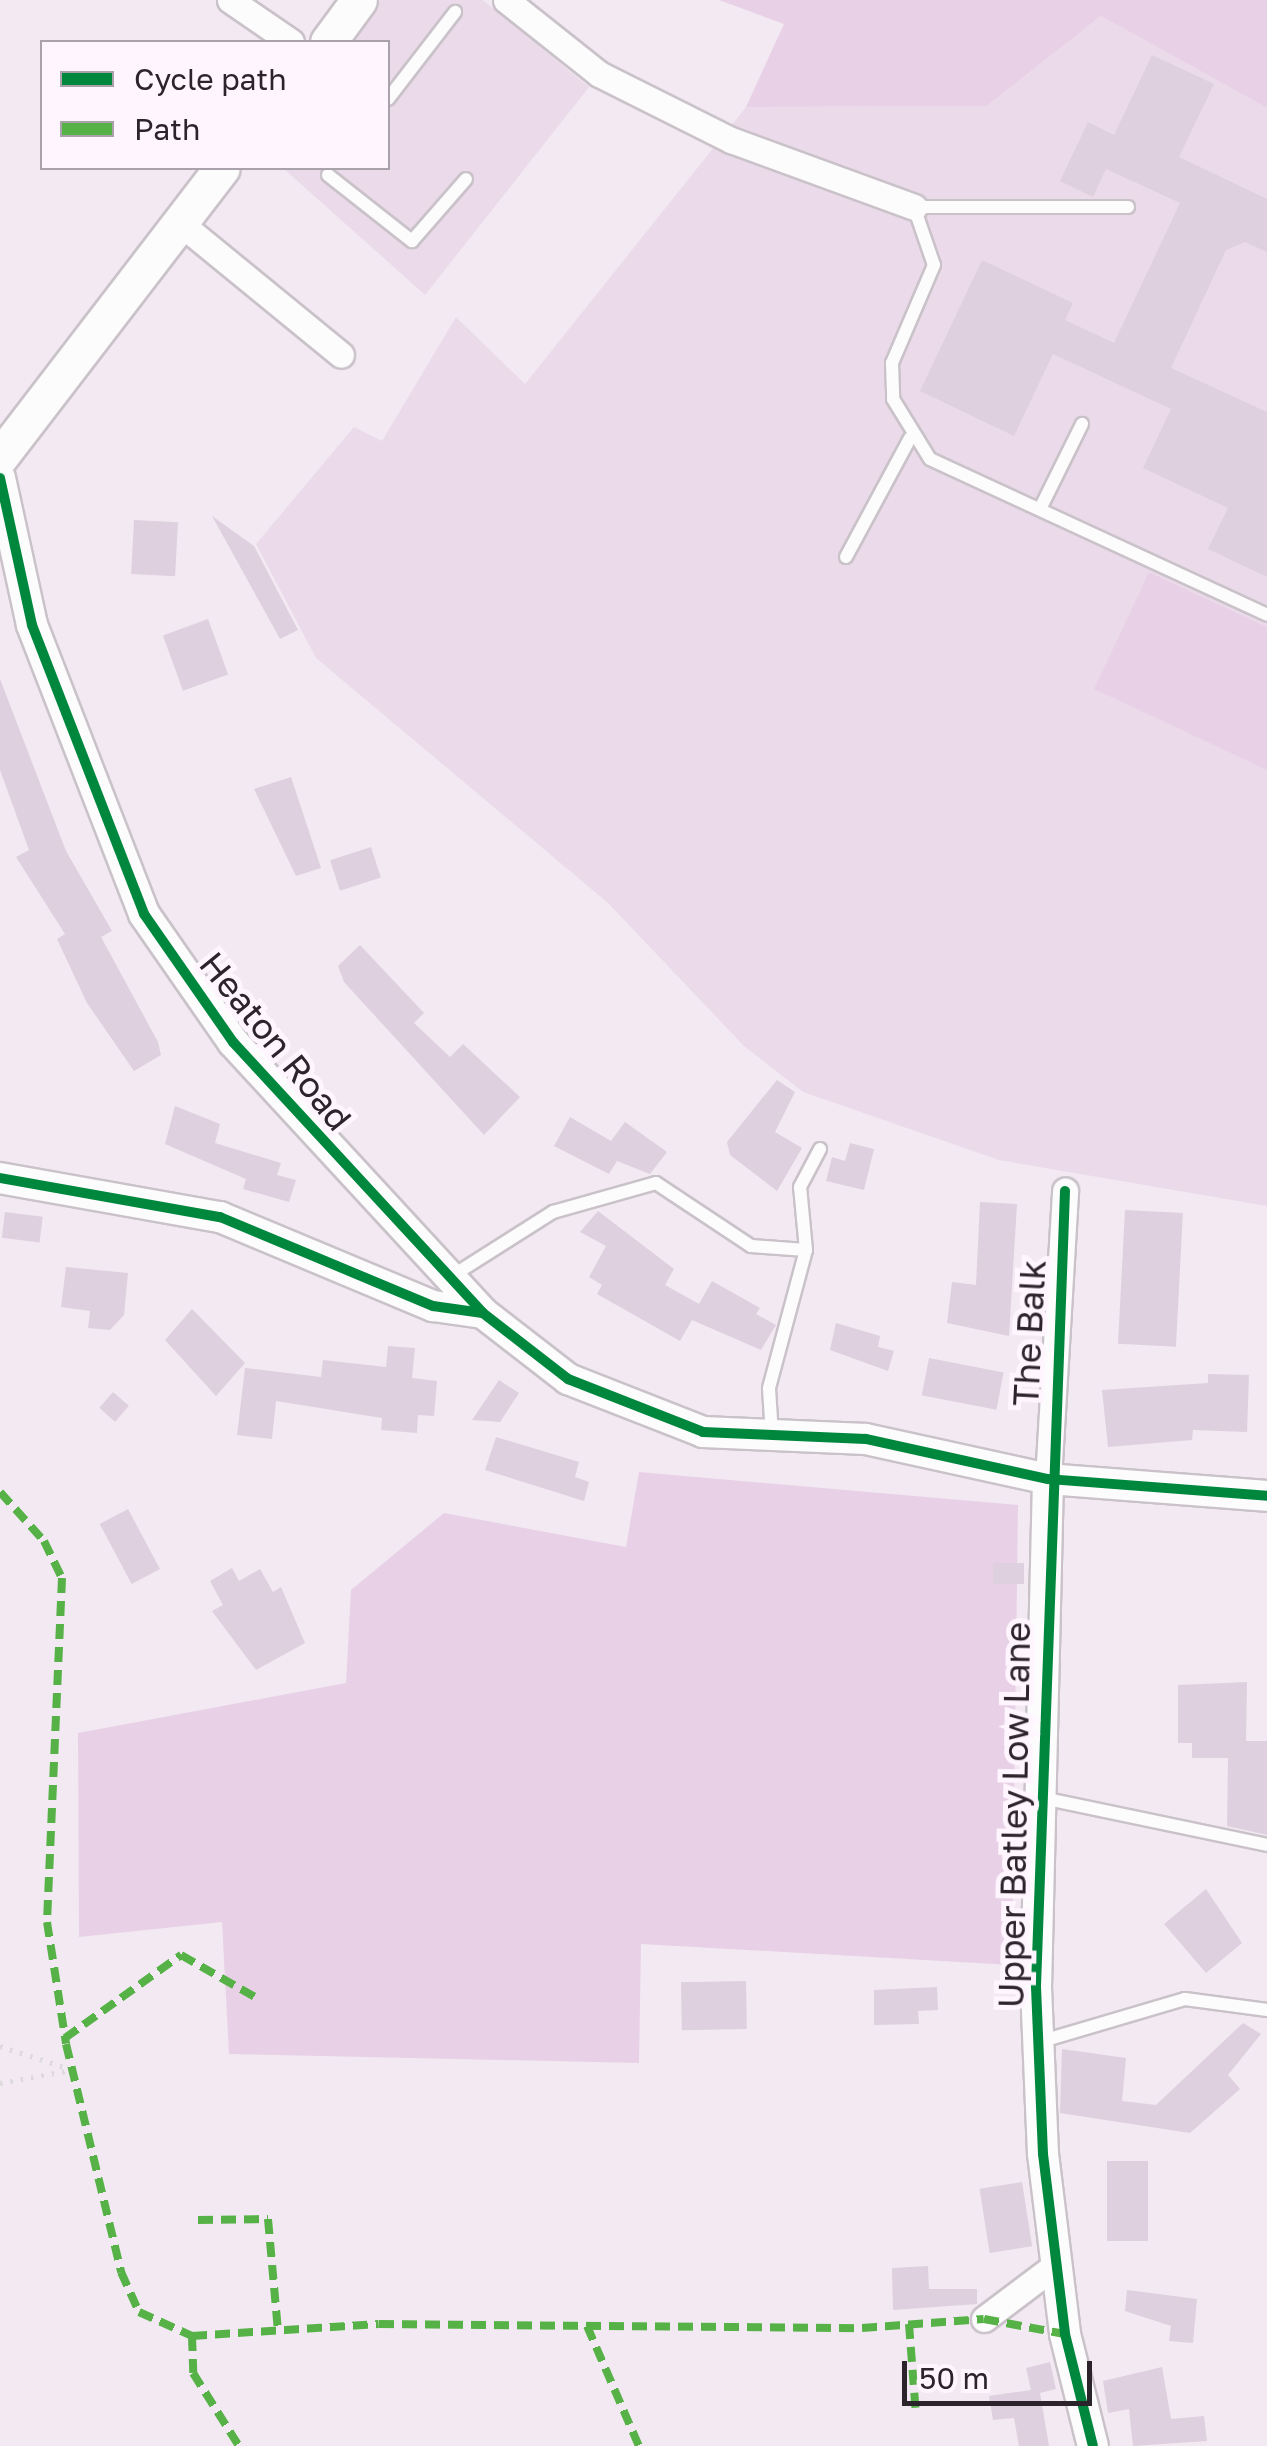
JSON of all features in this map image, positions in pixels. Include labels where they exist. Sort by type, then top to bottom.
[{"type":"main road","points":[[329,40],[359,0]]},
{"type":"main road","points":[[0,457],[220,170]]},
{"type":"street","points":[[230,0],[288,40]]},
{"type":"street","points":[[506,0],[599,74],[731,140],[914,208]]},
{"type":"street","points":[[180,222],[340,354]]},
{"type":"street","name":"Heaton Road","points":[[0,478],[32,625],[144,914],[233,1042],[483,1314],[568,1379],[629,1410],[703,1432],[866,1439],[1048,1480],[1267,1496]]},
{"type":"street","points":[[0,1178],[220,1217],[432,1306],[483,1314]]},
{"type":"street","name":"The Balk","points":[[1048,1480],[1065,1191]]},
{"type":"street","name":"Upper Batley Low Lane","points":[[1048,1480],[1038,2042],[1056,2264],[1093,2446]]},
{"type":"street","points":[[984,2319],[1056,2264]]},
{"type":"lane","points":[[390,95],[456,12]]},
{"type":"lane","points":[[327,170],[412,241],[466,179]]},
{"type":"lane","points":[[1128,207],[914,208],[934,266],[892,363],[892,399],[910,438],[930,459],[1267,614]]},
{"type":"lane","points":[[1040,508],[1082,424]]},
{"type":"lane","points":[[846,557],[910,438]]},
{"type":"lane","points":[[772,1435],[768,1388],[806,1250],[800,1187],[820,1149]]},
{"type":"lane","points":[[449,1278],[553,1212],[656,1184],[751,1246],[806,1250]]},
{"type":"lane","points":[[1043,1798],[1267,1845]]},
{"type":"lane","points":[[1038,2042],[1185,1999],[1267,2010]]},
{"type":"path","points":[[0,2046],[74,2070],[0,2083]]},
{"type":"shaded area","points":[[380,0],[483,0],[589,87],[425,295],[285,170],[390,170],[390,40],[347,40]]},
{"type":"shaded area","points":[[719,0],[1267,0],[1267,108],[1101,16],[987,106],[746,107],[784,24]]},
{"type":"shaded area","points":[[1101,16],[1267,108],[1267,1206],[999,1160],[803,1092],[744,1046],[608,903],[316,658],[256,544],[354,427],[382,441],[456,317],[525,384],[746,107],[987,106]]},
{"type":"shaded area","points":[[1149,572],[1267,627],[1267,770],[1094,689]]},
{"type":"shaded area","points":[[639,1472],[1018,1505],[1012,1965],[641,1944],[639,2063],[229,2054],[222,1922],[79,1937],[78,1733],[346,1683],[351,1590],[444,1513],[626,1547]]},
{"type":"building","points":[[1152,55],[1214,84],[1179,157],[1267,199],[1267,252],[1245,242],[1226,250],[1171,368],[1267,412],[1267,577],[1208,549],[1228,508],[1143,468],[1171,409],[1053,354],[1014,436],[920,391],[982,260],[1073,303],[1065,320],[1114,343],[1180,203],[1106,169],[1093,197],[1060,181],[1088,122],[1114,135]]},
{"type":"building","points":[[212,516],[254,546],[298,630],[280,639]]},
{"type":"building","points":[[134,520],[178,522],[175,576],[131,574]]},
{"type":"building","points":[[208,619],[228,674],[183,691],[163,635]]},
{"type":"building","points":[[0,679],[66,851],[112,931],[101,937],[158,1042],[161,1055],[134,1071],[87,1003],[57,939],[65,934],[16,857],[29,850],[0,770]]},
{"type":"building","points":[[291,777],[321,868],[296,876],[254,789]]},
{"type":"building","points":[[371,847],[381,877],[340,891],[330,860]]},
{"type":"building","points":[[360,945],[424,1013],[414,1023],[450,1057],[463,1044],[520,1097],[484,1135],[344,982],[338,966]]},
{"type":"building","points":[[777,1080],[795,1092],[775,1132],[802,1148],[777,1191],[730,1155],[727,1142]]},
{"type":"building","points":[[175,1106],[220,1124],[215,1143],[281,1163],[277,1175],[296,1180],[289,1202],[243,1189],[246,1179],[165,1144]]},
{"type":"building","points":[[570,1117],[611,1141],[625,1122],[667,1152],[650,1174],[617,1161],[609,1174],[554,1146]]},
{"type":"building","points":[[850,1143],[874,1149],[864,1190],[826,1181],[832,1157],[845,1161]]},
{"type":"building","points":[[980,1202],[1017,1204],[1009,1336],[947,1323],[952,1282],[976,1285]]},
{"type":"building","points":[[1125,1210],[1183,1213],[1176,1347],[1118,1344]]},
{"type":"building","points":[[598,1211],[674,1269],[665,1285],[699,1304],[712,1281],[760,1308],[756,1314],[776,1325],[761,1350],[692,1320],[680,1341],[597,1294],[602,1285],[589,1277],[606,1246],[580,1232]]},
{"type":"building","points":[[5,1212],[43,1217],[40,1242],[2,1238]]},
{"type":"building","points":[[66,1267],[128,1273],[124,1315],[110,1330],[88,1328],[90,1311],[61,1307]]},
{"type":"building","points":[[192,1309],[245,1363],[216,1396],[165,1340]]},
{"type":"building","points":[[836,1323],[880,1336],[878,1347],[894,1351],[888,1371],[830,1350]]},
{"type":"building","points":[[388,1346],[415,1348],[412,1378],[437,1381],[434,1416],[418,1415],[417,1433],[381,1430],[382,1418],[276,1401],[272,1439],[237,1435],[245,1368],[321,1377],[323,1360],[386,1367]]},
{"type":"building","points":[[929,1358],[1004,1373],[996,1410],[922,1395]]},
{"type":"building","points":[[1208,1374],[1249,1375],[1247,1432],[1193,1430],[1192,1440],[1108,1447],[1102,1390],[1208,1383]]},
{"type":"building","points":[[499,1380],[519,1393],[500,1422],[472,1420]]},
{"type":"building","points":[[113,1392],[129,1406],[115,1422],[99,1408]]},
{"type":"building","points":[[496,1437],[579,1462],[575,1477],[589,1482],[584,1501],[485,1470]]},
{"type":"building","points":[[128,1509],[160,1569],[132,1584],[100,1524]]},
{"type":"building","points":[[993,1563],[1024,1563],[1024,1584],[993,1584]]},
{"type":"building","points":[[232,1568],[239,1581],[260,1569],[273,1592],[281,1587],[305,1643],[256,1670],[212,1611],[223,1605],[210,1581]]},
{"type":"building","points":[[1247,1682],[1246,1741],[1267,1741],[1267,1835],[1227,1826],[1228,1758],[1192,1758],[1192,1743],[1178,1743],[1178,1685]]},
{"type":"building","points":[[1206,1889],[1242,1943],[1206,1973],[1164,1924]]},
{"type":"building","points":[[746,1981],[747,2029],[682,2030],[681,1982]]},
{"type":"building","points":[[937,1987],[938,2010],[918,2011],[919,2024],[874,2025],[874,1990]]},
{"type":"building","points":[[1243,2023],[1261,2034],[1228,2075],[1240,2089],[1190,2133],[1060,2113],[1062,2049],[1126,2058],[1122,2101],[1156,2105]]},
{"type":"building","points":[[1107,2161],[1148,2161],[1148,2241],[1107,2241]]},
{"type":"building","points":[[1022,2182],[1032,2246],[990,2253],[980,2189]]},
{"type":"building","points":[[928,2266],[929,2289],[977,2289],[977,2304],[893,2310],[892,2268]]},
{"type":"building","points":[[1127,2290],[1197,2299],[1193,2343],[1169,2341],[1171,2326],[1125,2311]]},
{"type":"building","points":[[1050,2362],[1056,2389],[1040,2393],[1049,2446],[1019,2446],[1014,2418],[993,2420],[989,2396],[1031,2390],[1026,2368]]},
{"type":"building","points":[[1162,2367],[1171,2419],[1204,2416],[1207,2441],[1133,2446],[1129,2409],[1108,2413],[1103,2381]]},
{"type":"marked path","points":[[0,1492],[44,1541],[62,1578],[47,1922],[66,2044],[121,2272],[139,2312],[192,2336],[379,2324],[862,2328],[984,2319],[1065,2334]]},
{"type":"marked path","points":[[65,2038],[181,1955],[255,1997]]},
{"type":"marked path","points":[[198,2220],[268,2219],[278,2331]]},
{"type":"marked path","points":[[909,2324],[916,2416]]},
{"type":"marked path","points":[[587,2326],[639,2446]]},
{"type":"marked path","points":[[192,2336],[193,2373],[239,2446]]},
{"type":"cycle path","points":[[0,478],[32,625],[144,914],[233,1042],[483,1313]]},
{"type":"cycle path","points":[[0,1178],[220,1217],[433,1306],[483,1313],[568,1379],[703,1432],[866,1439],[1048,1479],[1267,1496]]},
{"type":"cycle path","points":[[1065,1191],[1036,1987],[1043,2154],[1065,2334],[1093,2446]]}]
